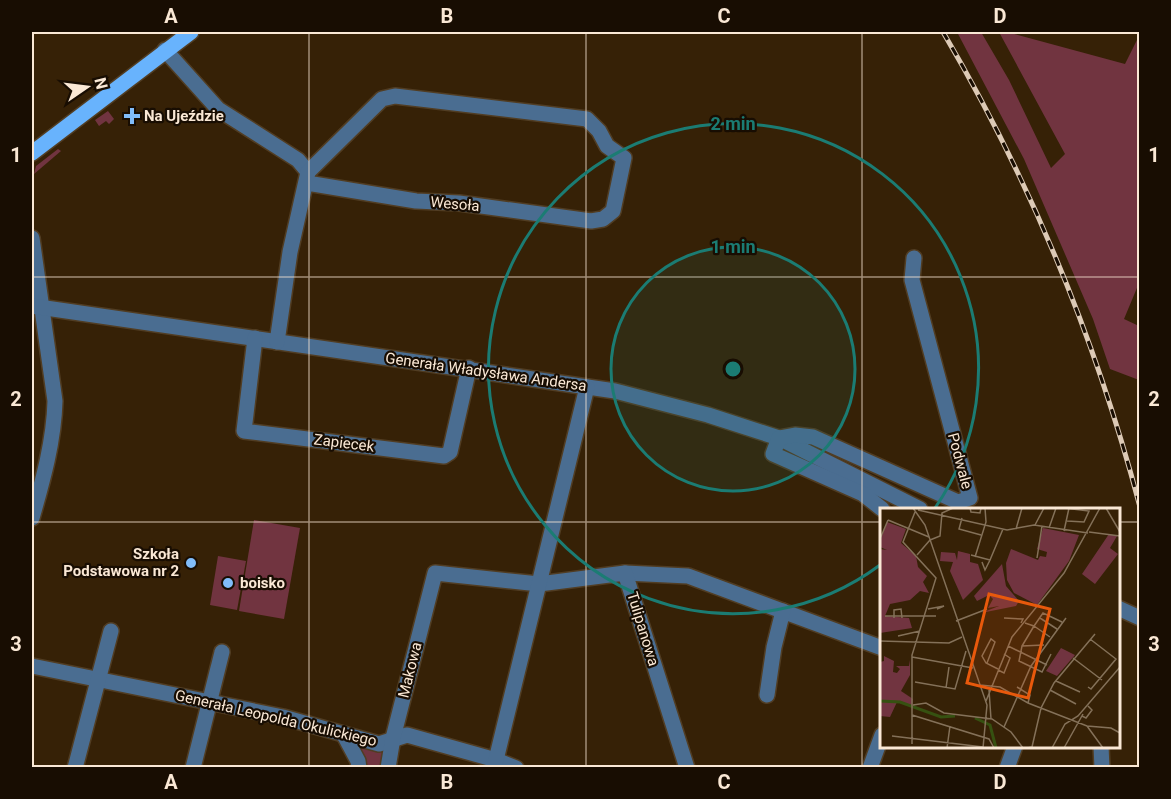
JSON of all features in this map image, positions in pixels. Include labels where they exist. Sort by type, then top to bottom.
[{"type":"main road","points":[[32,153],[190,32]]},
{"type":"street","points":[[165,50],[218,109],[298,160],[307,178],[290,252],[277,342]]},
{"type":"street","name":"Wesoła","points":[[395,96],[587,119],[599,131],[607,146],[624,158],[613,211],[603,219],[591,221],[459,203],[416,201],[307,178],[382,99],[395,96]]},
{"type":"street","points":[[32,238],[36,307],[52,372],[54,414],[42,484],[32,518]]},
{"type":"street","name":"Podwale","points":[[779,438],[795,435],[813,436],[958,502],[970,498],[912,280],[914,258]]},
{"type":"street","name":"Generała Władysława Andersa","points":[[36,307],[615,391],[708,415],[779,438],[916,508]]},
{"type":"street","name":"Zapiecek","points":[[255,338],[244,431],[444,456],[450,452],[469,368]]},
{"type":"street","points":[[495,764],[587,387]]},
{"type":"street","points":[[779,438],[773,454],[862,494],[880,508]]},
{"type":"street","name":"Tulipanowa","points":[[435,573],[539,584],[626,573],[687,768]]},
{"type":"street","name":"Makowa","points":[[388,768],[393,738],[435,573]]},
{"type":"street","points":[[626,573],[688,576],[880,647]]},
{"type":"street","points":[[1120,608],[1139,618]]},
{"type":"street","points":[[767,695],[774,647],[783,611]]},
{"type":"street","points":[[75,768],[111,631]]},
{"type":"street","points":[[193,768],[222,652]]},
{"type":"street","name":"Generała Leopolda Okulickiego","points":[[32,666],[283,717],[379,744],[407,735],[495,764],[516,768]]},
{"type":"street","points":[[344,735],[358,761],[359,768]]},
{"type":"street","points":[[870,768],[880,740]]},
{"type":"street","points":[[1007,768],[1015,748]]},
{"type":"street","points":[[1101,748],[1102,768]]},
{"type":"shaded area","points":[[957,32],[981,32],[1009,80],[1051,168],[1065,154],[999,32],[1007,32],[1125,64],[1139,36],[1139,283],[1124,319],[1139,326],[1139,380],[1110,369],[1093,319],[1024,159]]},
{"type":"shaded area","points":[[108,111],[114,119],[109,124],[106,121],[99,126],[95,120]]},
{"type":"shaded area","points":[[58,149],[61,151],[34,174],[36,166]]},
{"type":"shaded area","points":[[254,520],[300,528],[284,619],[239,611]]},
{"type":"shaded area","name":"boisko","points":[[218,556],[246,561],[237,610],[210,605]]},
{"type":"shaded area","points":[[354,742],[381,751],[384,757],[382,767],[364,767]]},
{"type":"railway","points":[[943,32],[1004,145],[1058,262],[1103,383],[1140,507]]},
{"type":"place","name":"Na Ujeździe","points":[[132,116]]},
{"type":"place","name":"Szkoła Podstawowa nr 2","points":[[191,563]]},
{"type":"place","name":"boisko","points":[[228,583]]}]
